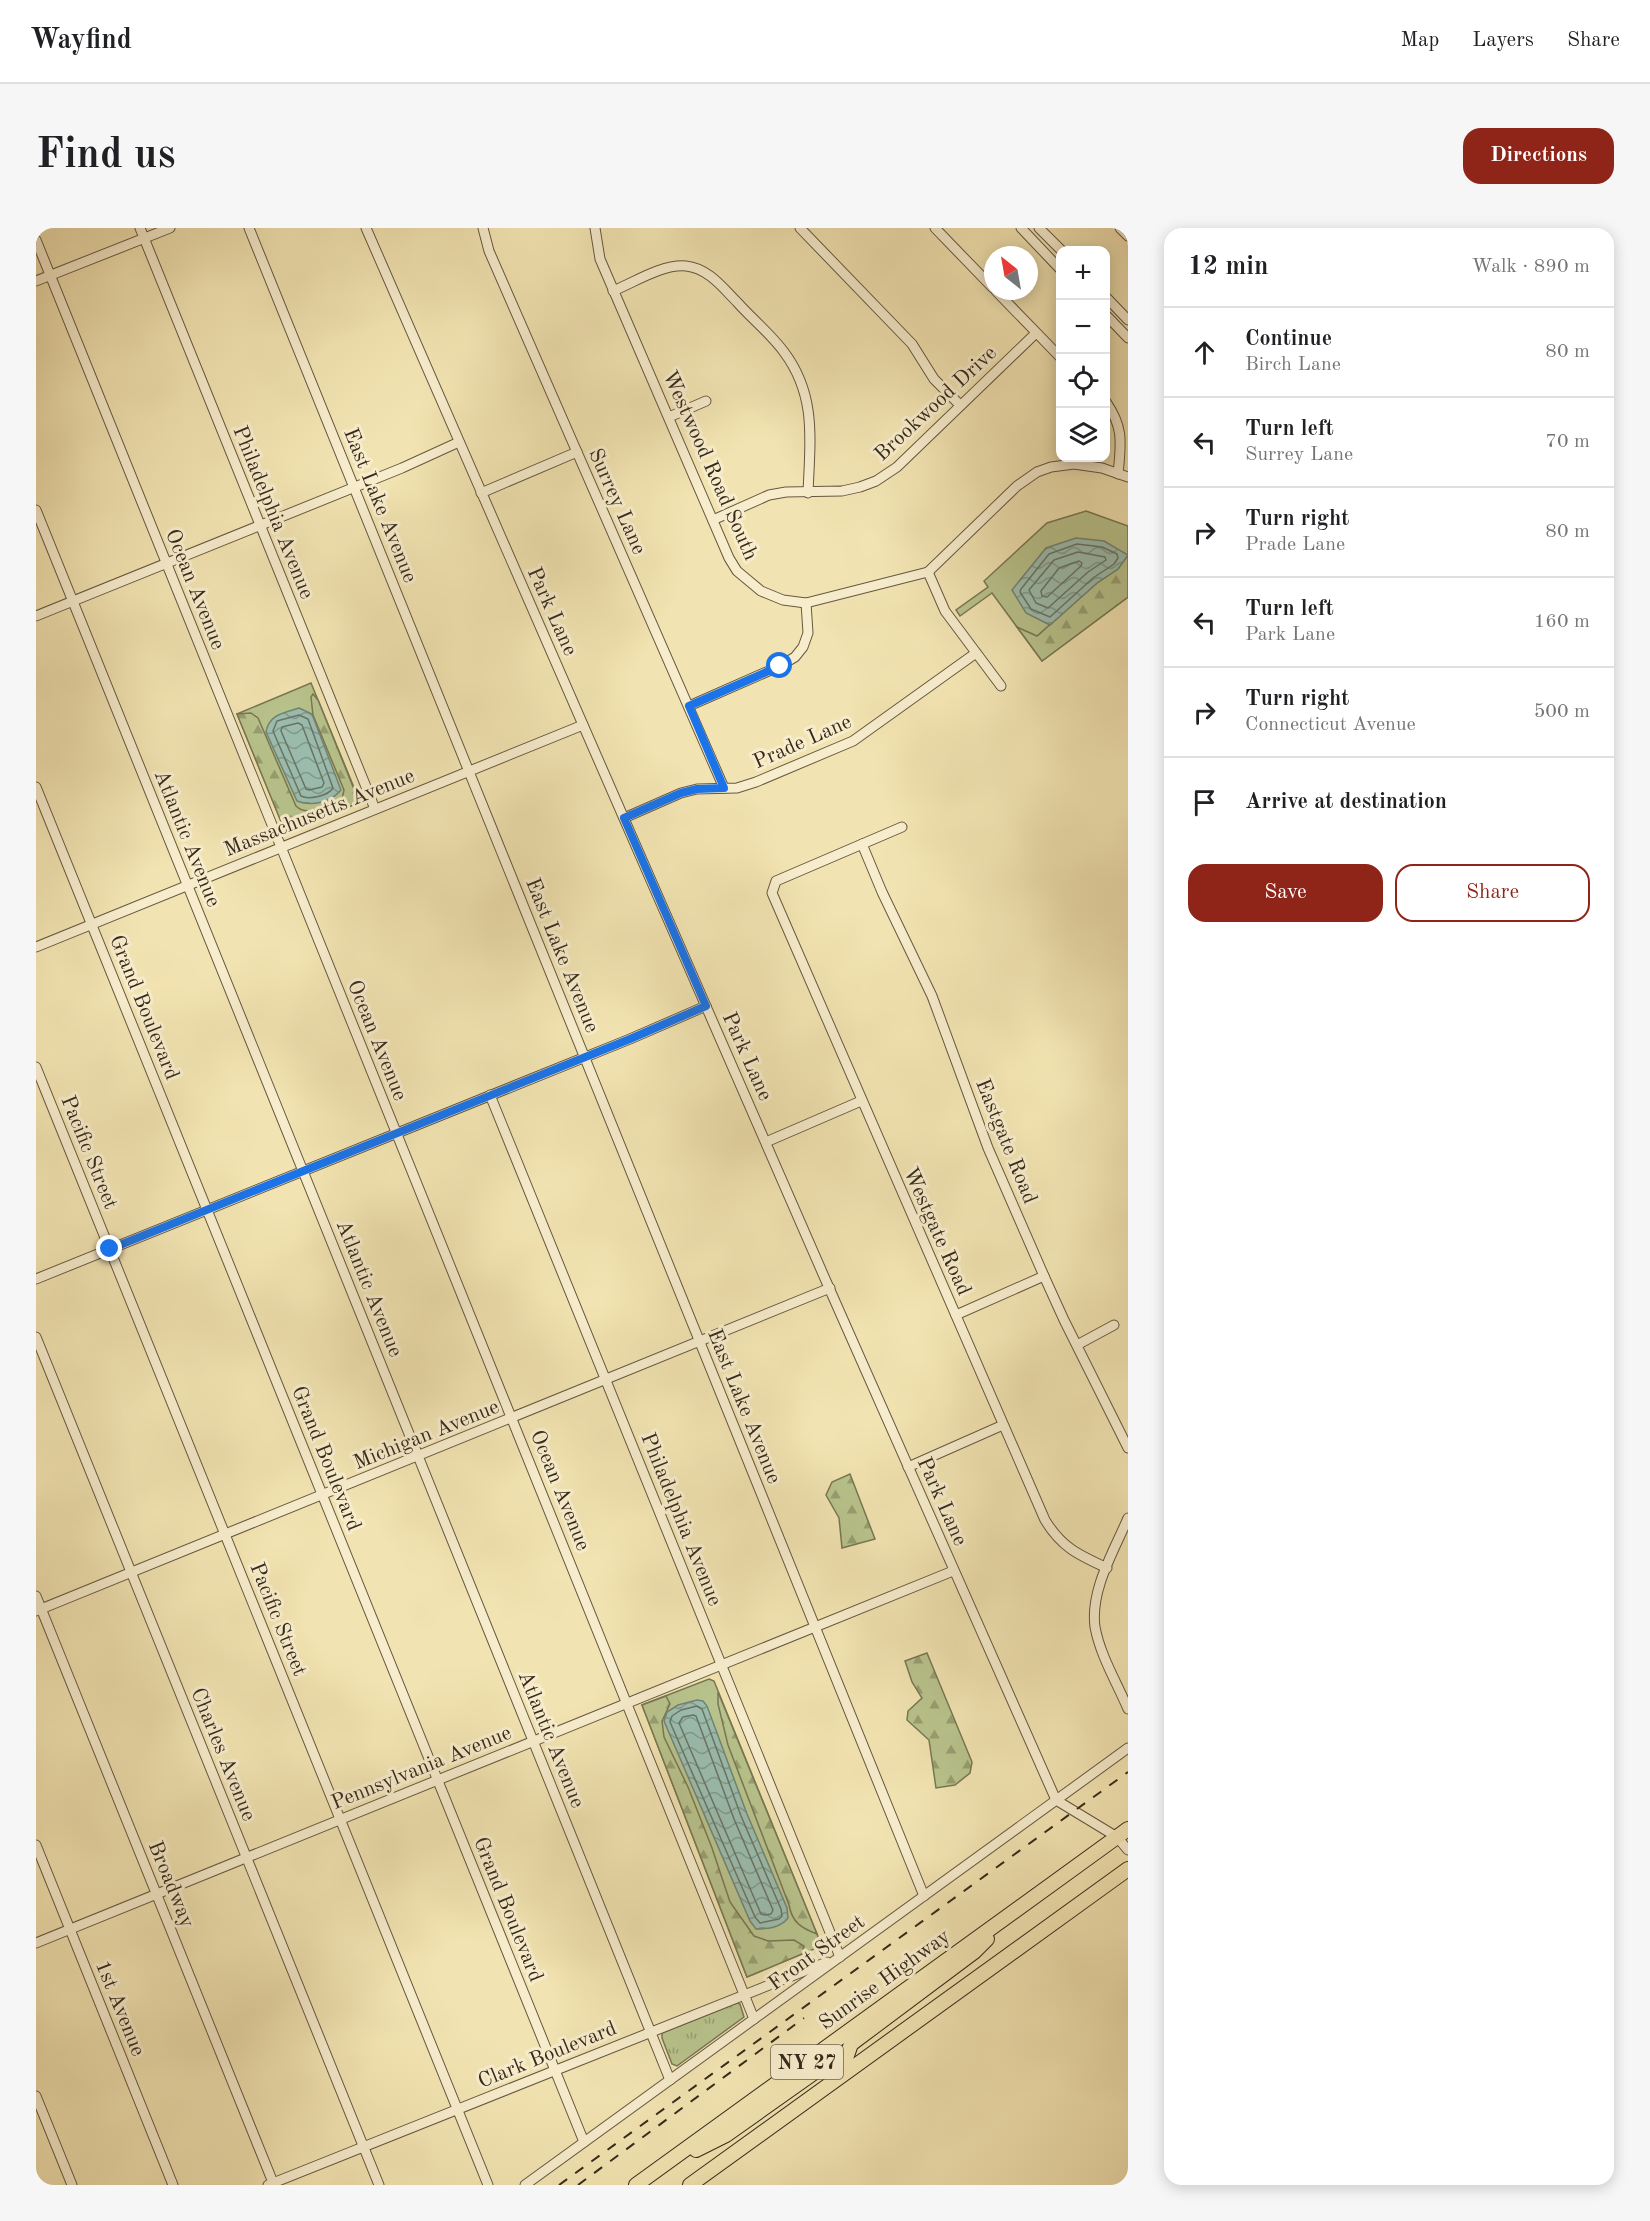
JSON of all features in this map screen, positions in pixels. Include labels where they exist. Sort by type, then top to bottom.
[{"type":"highway","name":"Sunrise Highway","points":[[636,2185],[1122,1833]]},
{"type":"highway","name":"NY 27","points":[[690,2185],[845,2070],[1128,1869]]},
{"type":"highway","points":[[660,2168],[726,2135],[822,2067],[835,2064],[845,2070],[851,2044],[974,1953],[1009,1916]]},
{"type":"street","name":"Philadelphia Avenue","points":[[140,228],[375,809]]},
{"type":"street","points":[[36,281],[170,228]]},
{"type":"street","name":"East Lake Avenue","points":[[249,228],[924,1896]]},
{"type":"street","name":"Park Lane","points":[[366,228],[953,1571],[1056,1800]]},
{"type":"street","name":"Surrey Lane","points":[[483,228],[489,251],[724,788]]},
{"type":"street","name":"Westwood Road South","points":[[595,228],[600,259],[729,558],[746,580],[771,596],[806,603],[927,572],[1017,486],[1037,472],[1051,467],[1074,464],[1096,467],[1123,475]]},
{"type":"street","points":[[800,228],[912,344],[934,379],[960,405]]},
{"type":"street","points":[[935,228],[984,279]]},
{"type":"street","points":[[1021,228],[1056,264]]},
{"type":"street","points":[[1030,238],[1040,228],[1057,246]]},
{"type":"street","points":[[1120,228],[1128,236]]},
{"type":"street","name":"Ocean Avenue","points":[[36,240],[754,2019]]},
{"type":"street","points":[[613,291],[665,269],[689,266],[708,273],[734,299],[783,351],[803,385],[809,406],[811,429],[808,493]]},
{"type":"street","points":[[1004,300],[1057,354]]},
{"type":"street","points":[[1109,300],[1128,320]]},
{"type":"street","points":[[1110,319],[1128,338]]},
{"type":"street","name":"Brookwood Drive","points":[[713,520],[769,495],[786,492],[842,491],[876,481],[897,467],[1036,333]]},
{"type":"street","points":[[669,417],[706,401]]},
{"type":"street","points":[[1110,408],[1116,416],[1120,430],[1123,475]]},
{"type":"street","points":[[36,615],[354,487],[459,442]]},
{"type":"street","points":[[481,493],[577,452]]},
{"type":"street","name":"Atlantic Avenue","points":[[36,510],[670,2080]]},
{"type":"street","points":[[927,572],[945,611],[1001,686]]},
{"type":"street","points":[[689,706],[780,666],[795,657],[803,647],[808,633],[806,603]]},
{"type":"street","name":"Prade Lane","points":[[624,818],[681,793],[697,789],[737,788],[756,783],[852,741],[976,653]]},
{"type":"street","name":"Massachusetts Avenue","points":[[36,947],[583,725]]},
{"type":"street","name":"Grand Boulevard","points":[[36,787],[584,2142]]},
{"type":"street","points":[[862,844],[902,827]]},
{"type":"street","name":"Westgate Road","points":[[862,844],[776,881],[772,893],[775,902],[1045,1520],[1054,1535],[1071,1550],[1107,1568]]},
{"type":"street","name":"Eastgate Road","points":[[862,844],[882,892],[932,996],[988,1148],[1044,1276],[1128,1448]]},
{"type":"street","points":[[36,1279],[706,1006]]},
{"type":"street","name":"Pacific Street","points":[[36,1066],[488,2185]]},
{"type":"street","name":"Philadelphia Avenue","points":[[490,1095],[840,1957]]},
{"type":"street","points":[[766,1142],[861,1101]]},
{"type":"street","points":[[956,1315],[1044,1276]]},
{"type":"street","name":"Michigan Avenue","points":[[39,1610],[830,1288]]},
{"type":"street","points":[[1077,1345],[1114,1325]]},
{"type":"street","name":"Charles Avenue","points":[[36,1337],[379,2185]]},
{"type":"street","points":[[908,1467],[1004,1425]]},
{"type":"street","points":[[1128,1518],[1096,1598],[1095,1627],[1128,1709]]},
{"type":"street","name":"Pennsylvania Avenue","points":[[36,1943],[953,1571]]},
{"type":"street","name":"Broadway","points":[[36,1596],[39,1610],[157,1894],[272,2184]]},
{"type":"street","name":"Front Street","points":[[525,2185],[1128,1748]]},
{"type":"street","points":[[1056,1800],[1122,1833],[1128,1850]]},
{"type":"street","name":"1st Avenue","points":[[36,1845],[173,2185]]},
{"type":"street","name":"Clark Boulevard","points":[[272,2184],[840,1957]]},
{"type":"street","points":[[36,2096],[72,2185]]},
{"type":"green space","points":[[1086,511],[1128,526],[1128,597],[1042,661],[992,593],[960,616],[956,610],[988,587],[984,581],[1047,523]]},
{"type":"green space","points":[[1128,555],[1128,597],[1042,661],[1017,627],[1037,636],[1097,583],[1118,569]]},
{"type":"green space","points":[[311,683],[360,802],[286,833],[237,714]]},
{"type":"green space","points":[[313,694],[318,700],[358,799],[356,804],[291,831],[284,829],[237,714],[251,713],[258,718],[296,806],[306,811],[319,809],[342,799],[344,790],[313,715],[311,697]]},
{"type":"green space","points":[[850,1474],[875,1539],[842,1548],[839,1518],[826,1495],[832,1482]]},
{"type":"green space","points":[[927,1653],[972,1762],[970,1773],[955,1785],[936,1788],[929,1740],[907,1720],[908,1711],[922,1698],[912,1682],[905,1661]]},
{"type":"green space","points":[[709,1679],[714,1681],[821,1944],[819,1947],[747,1977],[642,1705]]},
{"type":"green space","points":[[718,1692],[817,1934],[802,1927],[792,1916],[728,1745],[718,1704]]},
{"type":"green space","points":[[666,1696],[670,1704],[662,1721],[664,1737],[688,1787],[730,1902],[754,1936],[768,1941],[794,1940],[804,1946],[802,1954],[747,1977],[642,1705]]},
{"type":"green space","points":[[737,2003],[740,2004],[744,2017],[677,2066],[672,2064],[662,2033]]},
{"type":"water","points":[[1076,538],[1104,541],[1128,555],[1118,569],[1097,583],[1050,625],[1026,613],[1012,590],[1046,548]]},
{"type":"water","points":[[299,708],[312,714],[341,790],[332,798],[321,802],[309,804],[297,801],[266,732],[270,721],[274,718]]},
{"type":"water","points":[[697,1700],[703,1701],[707,1706],[747,1814],[787,1908],[788,1918],[778,1926],[756,1929],[750,1921],[664,1721],[667,1712],[678,1705]]},
{"type":"railway","points":[[559,2185],[1128,1772]]},
{"type":"railway","points":[[578,2185],[804,2018]]},
{"type":"route","points":[[110,1249],[630,1039],[706,1006],[624,818],[681,793],[697,789],[724,788],[689,706],[780,666]]}]
